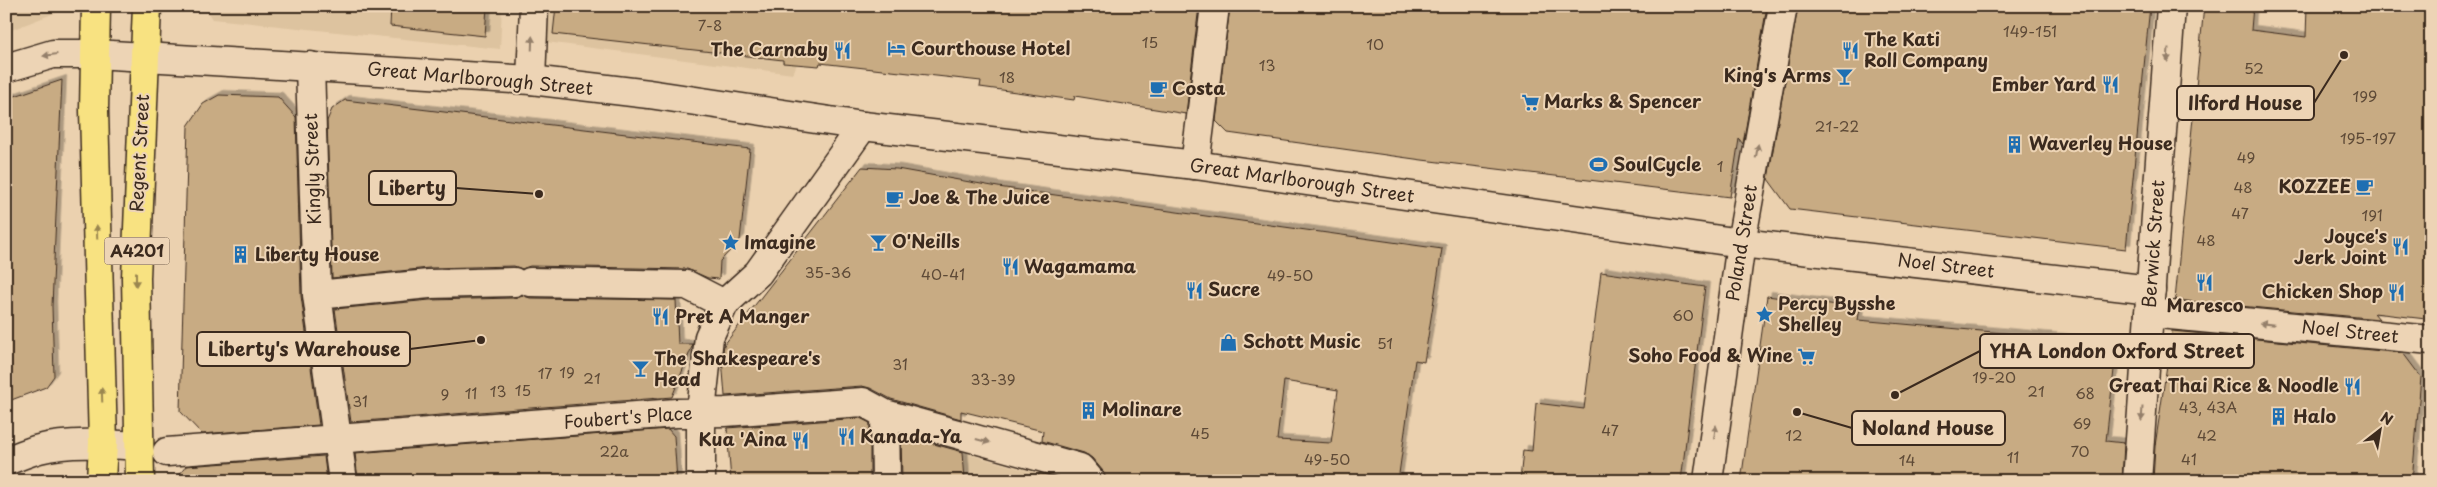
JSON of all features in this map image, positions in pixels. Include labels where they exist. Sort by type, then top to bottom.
[{"type":"main road","name":"A4201","points":[[96,6],[94,110],[103,443],[101,481]]},
{"type":"main road","name":"Regent Street","points":[[140,481],[136,278],[147,6]]},
{"type":"street","points":[[531,80],[534,6]]},
{"type":"street","points":[[1195,165],[1215,6]]},
{"type":"street","name":"Poland Street","points":[[1708,481],[1741,243],[1783,6]]},
{"type":"street","name":"Berwick Street","points":[[2137,481],[2171,6]]},
{"type":"street","name":"Great Marlborough Street","points":[[6,68],[53,54],[95,54],[531,80],[649,94],[863,126],[1195,165],[1741,243]]},
{"type":"street","name":"Kingly Street","points":[[310,66],[317,295],[343,481]]},
{"type":"street","points":[[701,481],[701,412],[709,337],[724,304],[758,273],[863,126]]},
{"type":"street","name":"Noel Street","points":[[1741,243],[2431,340]]},
{"type":"street","points":[[317,295],[429,284],[522,282],[687,285],[724,304]]},
{"type":"street","name":"Foubert's Place","points":[[166,452],[701,412],[863,402],[886,414],[1085,474]]},
{"type":"street","points":[[886,414],[886,481]]},
{"type":"street","points":[[6,461],[39,449],[103,443],[139,446]]},
{"type":"path","points":[[177,9],[190,9]]},
{"type":"shaded area","points":[[6,6],[61,6],[60,11],[6,32]]},
{"type":"shaded area","points":[[204,6],[502,6],[500,49],[213,19]]},
{"type":"shaded area","points":[[549,6],[819,6],[793,74],[546,42]]},
{"type":"shaded area","points":[[908,442],[928,443],[1065,481],[902,481],[900,450]]},
{"type":"building","points":[[391,6],[487,6],[485,36],[390,26]]},
{"type":"building","points":[[556,6],[1199,6],[1186,114],[1075,96],[1074,100],[980,87],[981,81],[820,63],[819,66],[783,63],[783,60],[553,34]]},
{"type":"building","points":[[1230,6],[1767,6],[1743,144],[1739,139],[1730,197],[1422,160],[1228,133],[1216,121]]},
{"type":"building","points":[[1798,6],[2150,6],[2126,249],[1790,209],[1768,179]]},
{"type":"building","points":[[2204,6],[2253,6],[2251,30],[2306,37],[2307,6],[2431,6],[2431,273],[2426,319],[2374,313],[2379,319],[2175,300]]},
{"type":"building","points":[[62,80],[52,306],[54,376],[46,387],[6,402],[6,99]]},
{"type":"building","name":"Liberty House","points":[[219,95],[278,97],[296,117],[301,296],[319,425],[202,434],[180,411],[188,126],[203,104]]},
{"type":"building","points":[[345,100],[750,149],[740,240],[720,261],[719,279],[708,278],[687,269],[530,266],[522,269],[514,266],[429,268],[332,278],[327,121],[332,109]]},
{"type":"building","points":[[862,167],[897,169],[998,187],[1442,249],[1424,362],[1415,360],[1398,481],[1106,481],[1103,471],[1092,458],[1084,453],[1042,441],[1043,431],[961,411],[961,419],[891,399],[862,386],[725,396],[722,359],[724,345]],"holes":[[[1284,381],[1338,390],[1331,443],[1277,440]]]},
{"type":"building","points":[[1601,272],[1705,287],[1681,481],[1520,481],[1523,450],[1532,451],[1536,403],[1584,409]]},
{"type":"building","points":[[522,295],[530,298],[676,300],[678,344],[693,344],[672,397],[351,422],[335,309],[430,300],[514,298]]},
{"type":"building","points":[[1767,296],[1860,308],[1858,320],[2117,343],[2106,441],[2124,443],[2122,481],[1741,481]]},
{"type":"building","points":[[2172,331],[2403,353],[2421,377],[2412,481],[2153,481],[2155,446]]},
{"type":"building","points":[[860,418],[870,423],[870,481],[731,481],[727,428]]},
{"type":"building","points":[[668,429],[674,436],[677,481],[358,481],[355,453]]},
{"type":"building","points":[[901,435],[963,452],[965,481],[902,481]]},
{"type":"building","points":[[324,456],[327,481],[175,481],[186,466]]},
{"type":"building","points":[[1039,473],[1068,481],[1038,481]]},
{"type":"place","name":"Courthouse Hotel","points":[[897,49]]},
{"type":"place","name":"The Carnaby","points":[[842,50]]},
{"type":"place","name":"The Kati Roll Company","points":[[1850,50]]},
{"type":"place","name":"Ilford House","points":[[2344,55]]},
{"type":"place","name":"King's Arms","points":[[1845,76]]},
{"type":"place","name":"Ember Yard","points":[[2110,85]]},
{"type":"place","name":"Costa","points":[[1158,89]]},
{"type":"place","name":"Marks & Spencer","points":[[1530,102]]},
{"type":"place","name":"Waverley House","points":[[2015,144]]},
{"type":"place","name":"SoulCycle","points":[[1599,165]]},
{"type":"place","name":"KOZZEE","points":[[2365,187]]},
{"type":"place","name":"Liberty","points":[[539,194]]},
{"type":"place","name":"Joe & The Juice","points":[[895,198]]},
{"type":"place","name":"O'Neills","points":[[878,242]]},
{"type":"place","name":"Imagine","points":[[730,243]]},
{"type":"place","name":"Joyce's Jerk Joint","points":[[2401,247]]},
{"type":"place","name":"Liberty House","points":[[241,255]]},
{"type":"place","name":"Wagamama","points":[[1010,267]]},
{"type":"place","name":"Maresco","points":[[2205,283]]},
{"type":"place","name":"Sucre","points":[[1194,290]]},
{"type":"place","name":"Chicken Shop","points":[[2397,292]]},
{"type":"place","name":"Percy Bysshe Shelley","points":[[1764,314]]},
{"type":"place","name":"Pret A Manger","points":[[661,317]]},
{"type":"place","name":"Liberty's Warehouse","points":[[481,340]]},
{"type":"place","name":"Schott Music","points":[[1229,342]]},
{"type":"place","name":"Soho Food & Wine","points":[[1807,356]]},
{"type":"place","name":"The Shakespeare's Head","points":[[640,369]]},
{"type":"place","name":"Great Thai Rice & Noodle","points":[[2353,386]]},
{"type":"place","name":"YHA London Oxford Street","points":[[1895,395]]},
{"type":"place","name":"Molinare","points":[[1088,410]]},
{"type":"place","name":"Noland House","points":[[1797,412]]},
{"type":"place","name":"Halo","points":[[2279,417]]},
{"type":"place","name":"Kanada-Ya","points":[[846,437]]},
{"type":"place","name":"Kua 'Aina","points":[[801,440]]}]
